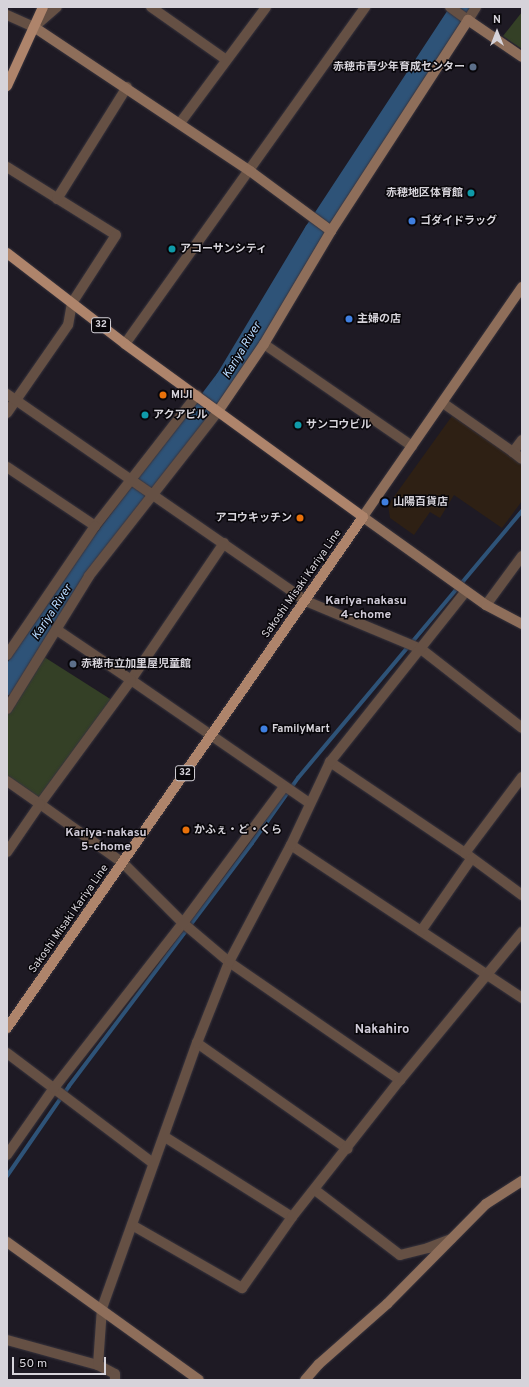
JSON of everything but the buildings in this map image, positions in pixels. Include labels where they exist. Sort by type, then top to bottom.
[{"type":"main road","points":[[8,82],[43,7]]},
{"type":"main road","name":"32","points":[[7,253],[125,344],[219,410],[363,517]]},
{"type":"main road","name":"Sakoshi Misaki Kariya Line","points":[[7,1028],[306,601],[363,517]]},
{"type":"street","points":[[34,27],[57,7]]},
{"type":"street","points":[[150,7],[225,60]]},
{"type":"street","points":[[180,123],[225,60],[266,7]]},
{"type":"street","points":[[125,344],[250,171],[365,7]]},
{"type":"street","points":[[7,709],[58,630],[90,576],[154,496],[219,410],[264,344],[331,231],[476,7]]},
{"type":"street","points":[[451,8],[522,57]]},
{"type":"street","points":[[7,15],[34,27],[127,87],[250,171],[331,231]]},
{"type":"street","points":[[57,199],[127,87]]},
{"type":"street","points":[[7,167],[116,235],[72,303],[68,326],[7,413]]},
{"type":"street","points":[[522,287],[363,517],[486,605],[522,624]]},
{"type":"street","points":[[264,344],[412,446]]},
{"type":"street","points":[[7,394],[132,479],[154,496],[306,601],[421,649],[522,728]]},
{"type":"street","points":[[7,655],[95,526],[197,395]]},
{"type":"street","points":[[443,403],[522,459]]},
{"type":"street","points":[[513,452],[522,440]]},
{"type":"street","points":[[7,467],[95,526]]},
{"type":"street","points":[[7,852],[40,804],[131,680],[224,543]]},
{"type":"street","points":[[486,605],[522,556]]},
{"type":"street","points":[[98,1365],[102,1308],[153,1163],[165,1137],[197,1043],[229,962],[291,845],[309,803],[330,762],[466,591]]},
{"type":"street","points":[[58,630],[212,734],[284,787],[309,803]]},
{"type":"street","points":[[330,762],[468,856],[522,895]]},
{"type":"street","points":[[421,931],[468,856],[522,777]]},
{"type":"street","points":[[7,781],[123,863],[183,923],[229,962],[400,1080]]},
{"type":"street","points":[[7,1155],[54,1088],[183,923],[284,787]]},
{"type":"street","points":[[291,845],[486,975],[492,976],[522,998]]},
{"type":"street","points":[[132,1225],[242,1288],[292,1217],[348,1149],[400,1080],[522,932]]},
{"type":"street","points":[[197,1043],[348,1149]]},
{"type":"street","points":[[7,1053],[153,1163]]},
{"type":"street","points":[[165,1137],[292,1217]]},
{"type":"street","points":[[305,1380],[318,1364],[387,1304],[486,1204],[522,1181]]},
{"type":"street","points":[[315,1190],[400,1255],[428,1248],[451,1239]]},
{"type":"street","points":[[7,1242],[102,1308],[199,1380]]},
{"type":"street","points":[[7,1340],[98,1365],[115,1374],[115,1380]]},
{"type":"shaded area","points":[[452,416],[522,464],[522,501],[502,528],[454,495],[440,518],[430,512],[414,535],[390,518],[388,505]]},
{"type":"green space","points":[[522,12],[522,49],[503,36]]},
{"type":"green space","points":[[41,655],[115,702],[40,804],[7,781],[7,709]]},
{"type":"waterway","name":"Kariya River","points":[[7,683],[70,586],[226,380],[315,232],[463,7]]},
{"type":"waterway","points":[[7,1176],[69,1086],[252,843],[298,778],[522,511]]},
{"type":"place","name":"赤穂市青少年育成センター","points":[[473,67]]},
{"type":"place","name":"赤穂地区体育館","points":[[471,193]]},
{"type":"place","name":"ゴダイドラッグ","points":[[412,221]]},
{"type":"place","name":"アコーサンシティ","points":[[172,249]]},
{"type":"place","name":"主婦の店","points":[[349,319]]},
{"type":"place","name":"MIJI","points":[[163,395]]},
{"type":"place","name":"アクアビル","points":[[145,415]]},
{"type":"place","name":"サンコウビル","points":[[298,425]]},
{"type":"place","name":"山陽百貨店","points":[[385,502]]},
{"type":"place","name":"アコウキッチン","points":[[300,518]]},
{"type":"place","name":"赤穂市立加里屋児童館","points":[[73,664]]},
{"type":"place","name":"FamilyMart","points":[[264,729]]},
{"type":"place","name":"かふぇ・ど・くら","points":[[186,830]]},
{"type":"district","name":"Kariya-nakasu 4-chome","points":[[366,609]]},
{"type":"district","name":"Kariya-nakasu 5-chome","points":[[106,841]]},
{"type":"district","name":"Nakahiro","points":[[382,1030]]}]
